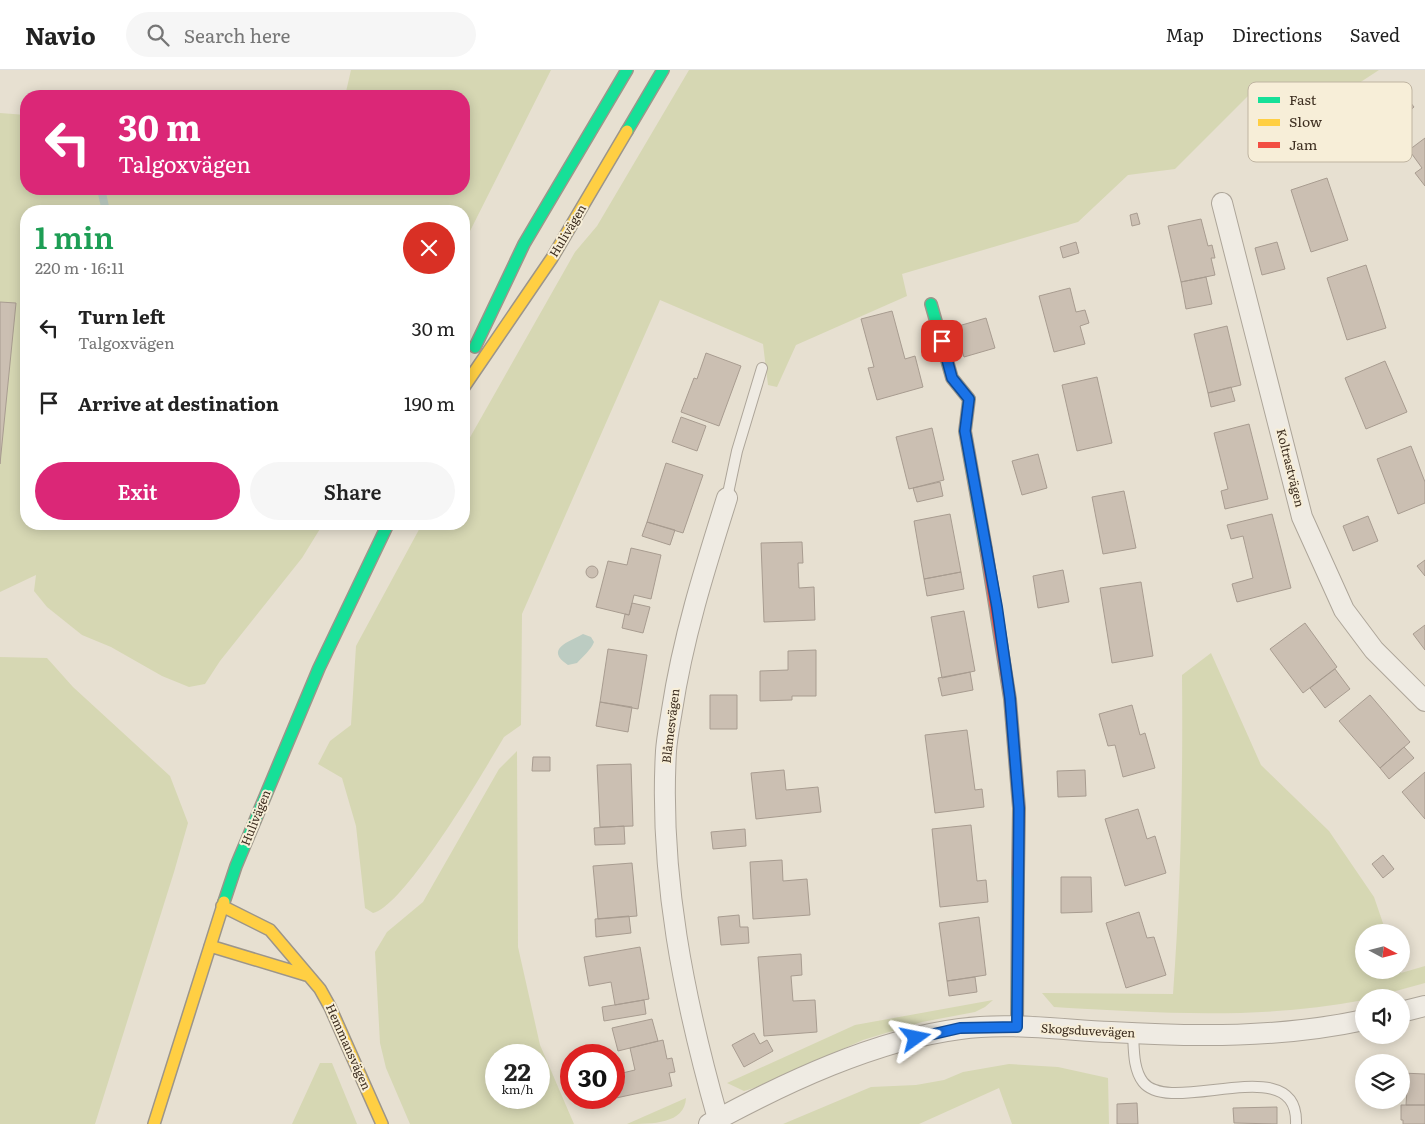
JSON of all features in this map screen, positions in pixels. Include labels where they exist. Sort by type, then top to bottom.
[{"type":"main road","points":[[470,357],[524,244],[627,70]]},
{"type":"main road","name":"Hulivägen","points":[[470,378],[552,258],[663,70]]},
{"type":"main road","points":[[931,304],[952,378],[969,399],[965,431],[997,607],[1010,698],[1019,808],[1017,1027]]},
{"type":"main road","name":"Hulivägen","points":[[154,1124],[236,866],[318,668],[385,530]]},
{"type":"main road","name":"Hemmansvägen","points":[[222,906],[270,930],[306,975],[320,989],[330,1007],[382,1124]]},
{"type":"main road","points":[[210,946],[306,975]]},
{"type":"street","name":"Koltrastvägen","points":[[1222,203],[1302,516],[1344,610],[1374,650],[1425,700]]},
{"type":"street","name":"Blåmesvägen","points":[[714,1122],[677,942],[666,854],[666,750],[684,644],[727,498]]},
{"type":"street","points":[[1410,1010],[1425,1006]]},
{"type":"street","name":"Skogsduvevägen","points":[[714,1122],[814,1072],[901,1041],[960,1028],[1017,1027],[1133,1034],[1244,1035],[1331,1027],[1355,1022]]},
{"type":"lane","name":"Blåmesvägen","points":[[727,498],[737,451],[762,368]]},
{"type":"lane","points":[[1133,1034],[1136,1064],[1143,1082],[1154,1091],[1176,1092],[1261,1087],[1276,1089],[1290,1097],[1297,1114],[1296,1124]]},
{"type":"green space","points":[[351,70],[551,70],[470,231],[470,205],[20,205],[20,530],[319,530],[302,558],[220,661],[205,684],[189,687],[162,676],[111,647],[82,635],[47,607],[34,591],[36,575],[0,592],[0,113],[20,115],[20,195],[470,195],[470,90],[346,90]]},
{"type":"green space","points":[[689,70],[1379,70],[1361,82],[1248,82],[1248,96],[1175,169],[1128,175],[1078,222],[902,274],[907,296],[796,345],[777,387],[768,385],[763,344],[660,300],[522,614],[521,725],[504,737],[462,806],[423,863],[387,905],[373,913],[365,908],[356,826],[342,778],[318,764],[330,741],[351,725],[356,646],[419,530],[470,530],[470,437],[575,252],[597,226]]},
{"type":"green space","points":[[1211,653],[1261,765],[1329,831],[1374,897],[1383,924],[1355,924],[1355,979],[1410,979],[1410,970],[1425,966],[1425,983],[1403,989],[1355,989],[1355,1001],[1248,1013],[1170,1013],[1054,1007],[1042,993],[1173,994],[1181,835],[1182,675]]},
{"type":"green space","points":[[0,657],[47,658],[73,687],[170,776],[188,823],[95,1124],[0,1124]]},
{"type":"green space","points":[[517,751],[518,947],[540,1044],[485,1044],[485,1109],[550,1109],[550,1068],[560,1091],[560,1109],[568,1109],[574,1124],[410,1124],[386,1068],[380,1043],[375,952],[387,932],[423,902],[499,769]]},
{"type":"green space","points":[[993,1000],[975,1012],[922,1022],[863,1040],[757,1087],[744,1091],[727,1083],[855,1025]]},
{"type":"green space","points":[[320,1063],[332,1063],[357,1124],[292,1124]]},
{"type":"green space","points":[[1009,1064],[1058,1067],[1108,1078],[1109,1124],[1012,1124],[999,1088],[919,1124],[783,1124],[871,1087],[916,1085],[944,1080],[963,1072]]},
{"type":"green space","points":[[686,1098],[684,1107],[673,1118],[656,1123],[627,1124]]},
{"type":"shaded area","points":[[583,634],[591,637],[594,642],[593,645],[577,663],[568,665],[558,655],[559,650],[561,646]]},
{"type":"building","points":[[1425,138],[1425,186],[1415,173],[1422,168],[1412,154],[1412,148]]},
{"type":"building","points":[[1327,178],[1348,240],[1311,252],[1291,190]]},
{"type":"building","points":[[1137,213],[1140,224],[1132,226],[1130,215]]},
{"type":"building","points":[[1201,219],[1208,246],[1212,245],[1215,258],[1211,258],[1215,275],[1181,282],[1168,226]]},
{"type":"building","points":[[1076,242],[1079,253],[1063,258],[1060,247]]},
{"type":"building","points":[[1277,242],[1285,269],[1262,275],[1255,248]]},
{"type":"building","points":[[1366,265],[1386,328],[1347,340],[1327,278]]},
{"type":"building","points":[[1206,277],[1212,304],[1186,309],[1181,282]]},
{"type":"building","points":[[1070,288],[1076,312],[1085,310],[1089,323],[1080,326],[1085,344],[1054,352],[1039,296]]},
{"type":"building","points":[[0,302],[16,303],[0,464]]},
{"type":"building","points":[[892,311],[905,359],[915,356],[923,387],[877,400],[868,368],[874,367],[861,319]]},
{"type":"building","points":[[986,318],[995,348],[964,357],[955,327]]},
{"type":"building","points":[[1227,326],[1241,385],[1208,393],[1194,334]]},
{"type":"building","points":[[706,353],[741,366],[719,426],[681,412],[694,378],[697,379]]},
{"type":"building","points":[[1385,361],[1407,412],[1366,429],[1345,378]]},
{"type":"building","points":[[1097,377],[1112,443],[1077,451],[1062,385]]},
{"type":"building","points":[[1231,387],[1235,401],[1211,407],[1208,393]]},
{"type":"building","points":[[681,417],[706,426],[697,451],[672,442]]},
{"type":"building","points":[[1249,424],[1268,499],[1225,509],[1221,491],[1228,489],[1214,433]]},
{"type":"building","points":[[932,428],[944,480],[909,489],[896,437]]},
{"type":"building","points":[[1411,446],[1425,482],[1425,503],[1398,514],[1377,459]]},
{"type":"building","points":[[1038,454],[1047,488],[1022,495],[1012,461]]},
{"type":"building","points":[[666,463],[703,475],[683,533],[647,522]]},
{"type":"building","points":[[940,482],[943,496],[917,502],[913,488]]},
{"type":"building","points":[[1124,491],[1136,548],[1103,554],[1092,497]]},
{"type":"building","points":[[950,514],[961,572],[924,579],[914,521]]},
{"type":"building","points":[[1272,514],[1291,588],[1237,602],[1232,584],[1253,578],[1243,536],[1231,539],[1227,525]]},
{"type":"building","points":[[1368,516],[1378,541],[1353,551],[1343,526]]},
{"type":"building","points":[[647,522],[675,530],[670,545],[642,536]]},
{"type":"building","points":[[802,542],[803,563],[798,563],[799,588],[814,587],[815,620],[764,622],[761,543]]},
{"type":"building","points":[[631,548],[661,555],[651,599],[634,595],[629,615],[596,607],[608,561],[627,565]]},
{"type":"building","points":[[1425,560],[1425,576],[1417,566]]},
{"type":"building","points":[[590,566],[594,566],[598,572],[594,578],[590,578],[586,574],[586,570]]},
{"type":"building","points":[[1063,570],[1069,602],[1038,608],[1033,576]]},
{"type":"building","points":[[961,572],[964,589],[927,596],[924,579]]},
{"type":"building","points":[[1141,582],[1153,656],[1112,663],[1100,588]]},
{"type":"building","points":[[632,603],[650,607],[643,633],[622,628],[625,614],[629,615]]},
{"type":"building","points":[[964,611],[975,671],[942,678],[931,617]]},
{"type":"building","points":[[1305,623],[1337,667],[1303,693],[1270,649]]},
{"type":"building","points":[[1425,625],[1425,650],[1413,634]]},
{"type":"building","points":[[608,649],[647,655],[638,709],[600,702]]},
{"type":"building","points":[[816,650],[816,696],[792,696],[792,700],[760,701],[760,671],[788,670],[788,651]]},
{"type":"building","points":[[1335,669],[1350,689],[1325,708],[1310,688]]},
{"type":"building","points":[[970,672],[973,690],[942,696],[938,678]]},
{"type":"building","points":[[710,695],[737,695],[737,729],[710,729]]},
{"type":"building","points":[[1370,695],[1410,742],[1380,768],[1339,721]]},
{"type":"building","points":[[600,702],[632,707],[628,732],[596,726]]},
{"type":"building","points":[[1132,705],[1140,735],[1145,733],[1155,768],[1123,777],[1115,745],[1108,746],[1099,714]]},
{"type":"building","points":[[967,730],[975,790],[982,789],[984,807],[935,813],[925,735]]},
{"type":"building","points":[[1404,747],[1414,758],[1389,779],[1380,768]]},
{"type":"building","points":[[533,757],[550,757],[550,771],[532,771]]},
{"type":"building","points":[[631,764],[633,826],[600,827],[597,765]]},
{"type":"building","points":[[784,770],[786,790],[818,787],[821,812],[756,819],[751,773]]},
{"type":"building","points":[[1085,770],[1086,796],[1058,797],[1057,771]]},
{"type":"building","points":[[1425,772],[1425,819],[1402,792]]},
{"type":"building","points":[[1138,809],[1147,839],[1155,836],[1166,873],[1125,886],[1105,819]]},
{"type":"building","points":[[971,825],[977,881],[986,880],[988,902],[940,907],[932,829]]},
{"type":"building","points":[[624,826],[625,844],[595,845],[594,828]]},
{"type":"building","points":[[745,829],[746,846],[713,849],[711,832]]},
{"type":"building","points":[[1383,855],[1394,869],[1383,878],[1372,864]]},
{"type":"building","points":[[782,860],[783,881],[807,879],[810,915],[753,919],[750,862]]},
{"type":"building","points":[[632,863],[637,916],[598,919],[593,866]]},
{"type":"building","points":[[1061,877],[1091,877],[1092,912],[1061,913]]},
{"type":"building","points":[[1139,912],[1147,938],[1154,937],[1166,975],[1126,988],[1106,923]]},
{"type":"building","points":[[739,915],[740,927],[748,927],[749,943],[721,945],[718,917]]},
{"type":"building","points":[[629,916],[631,933],[596,937],[595,919]]},
{"type":"building","points":[[979,917],[986,975],[947,981],[939,923]]},
{"type":"building","points":[[640,947],[649,999],[615,1005],[611,982],[589,986],[584,957]]},
{"type":"building","points":[[801,954],[802,975],[791,976],[793,1001],[815,1000],[817,1032],[764,1036],[758,957]]},
{"type":"building","points":[[975,977],[977,992],[949,996],[947,981]]},
{"type":"building","points":[[644,1000],[646,1014],[604,1021],[602,1007]]},
{"type":"building","points":[[652,1019],[658,1041],[625,1049],[625,1044],[616,1044],[612,1028]]},
{"type":"building","points":[[754,1033],[760,1044],[767,1040],[773,1051],[744,1067],[732,1045]]},
{"type":"building","points":[[663,1040],[667,1059],[672,1058],[675,1072],[669,1073],[672,1086],[625,1096],[625,1072],[635,1070],[630,1048]]},
{"type":"building","points":[[1410,1073],[1425,1074],[1425,1105],[1410,1105]]},
{"type":"building","points":[[1137,1103],[1138,1124],[1117,1124],[1117,1104]]},
{"type":"building","points":[[1410,1105],[1425,1105],[1425,1124],[1403,1124],[1403,1120],[1401,1120],[1401,1109],[1410,1109]]},
{"type":"building","points":[[1277,1107],[1277,1124],[1234,1123],[1233,1108]]},
{"type":"waterway","points":[[102,195],[105,205]]},
{"type":"traffic: fast","points":[[475,347],[524,244],[627,70]]},
{"type":"traffic: fast","points":[[627,131],[663,70]]},
{"type":"traffic: fast","points":[[931,304],[952,378],[969,399],[965,431],[986,549]]},
{"type":"traffic: fast","points":[[224,902],[236,866],[319,668],[385,530]]},
{"type":"traffic: fast","points":[[1017,1027],[1018,875]]},
{"type":"traffic: slow","points":[[470,378],[552,258],[627,131]]},
{"type":"traffic: slow","points":[[154,1124],[224,902]]},
{"type":"traffic: slow","points":[[222,906],[270,930],[320,989],[330,1007],[382,1124]]},
{"type":"traffic: slow","points":[[210,946],[306,975]]},
{"type":"traffic: jam","points":[[986,549],[1010,699],[1019,808],[1018,875]]},
{"type":"route","points":[[916,1038],[960,1028],[1017,1027],[1019,808],[1010,698],[997,607],[965,431],[969,399],[952,378],[942,341]]}]
